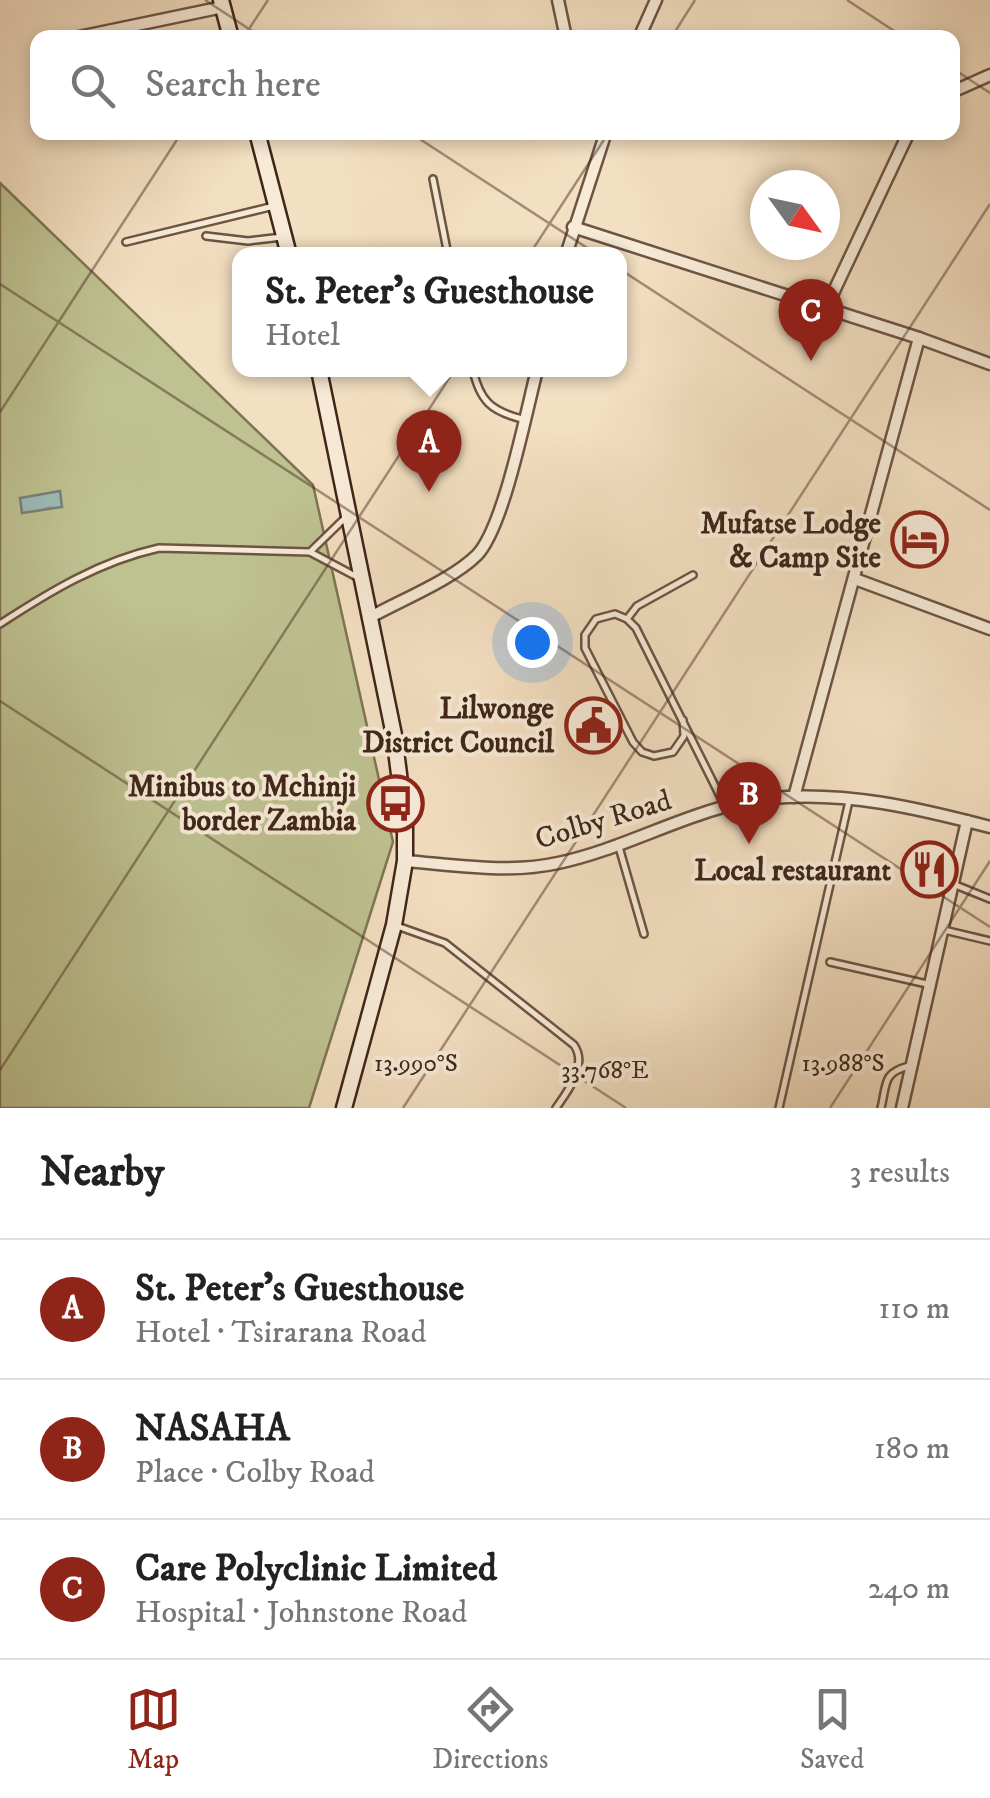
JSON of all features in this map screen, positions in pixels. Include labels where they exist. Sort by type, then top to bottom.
[{"type":"main road","points":[[222,4],[229,30]]},
{"type":"main road","points":[[259,140],[288,247]]},
{"type":"main road","points":[[321,377],[394,735],[404,822],[405,861],[394,925],[344,1108]]},
{"type":"street","points":[[558,0],[564,30]]},
{"type":"street","points":[[643,30],[656,0]]},
{"type":"street","points":[[109,30],[222,4]]},
{"type":"street","points":[[960,88],[990,75]]},
{"type":"street","points":[[568,247],[603,140]]},
{"type":"street","points":[[826,308],[904,140]]},
{"type":"street","points":[[573,227],[990,364]]},
{"type":"street","points":[[794,798],[920,338]]},
{"type":"street","points":[[369,618],[465,565],[484,547],[496,522],[535,377]]},
{"type":"street","points":[[854,579],[990,629]]},
{"type":"street","name":"Colby Road","points":[[405,861],[519,868],[576,859],[725,807],[794,798],[876,800],[990,827]]},
{"type":"street","points":[[902,1108],[968,821]]},
{"type":"lane","points":[[433,179],[447,247]]},
{"type":"lane","points":[[126,242],[277,205]]},
{"type":"lane","points":[[206,236],[248,241],[285,236]]},
{"type":"lane","points":[[475,377],[486,404],[502,414],[524,419]]},
{"type":"lane","points":[[310,552],[350,513]]},
{"type":"lane","points":[[0,624],[62,584],[158,548],[310,552],[361,578]]},
{"type":"lane","points":[[627,618],[637,606],[693,575]]},
{"type":"lane","points":[[683,720],[682,742],[667,755],[648,755],[633,742],[587,654],[584,642],[596,619],[608,614],[627,618],[636,628],[683,720],[725,807]]},
{"type":"lane","points":[[779,1108],[850,798]]},
{"type":"lane","points":[[618,844],[644,934]]},
{"type":"lane","points":[[953,884],[990,899]]},
{"type":"lane","points":[[394,925],[445,943],[574,1045],[580,1058],[576,1074],[556,1108]]},
{"type":"lane","points":[[942,930],[990,940]]},
{"type":"lane","points":[[830,962],[930,985]]},
{"type":"lane","points":[[881,1108],[888,1076],[893,1070],[912,1065]]},
{"type":"green space","points":[[0,183],[313,485],[393,842],[309,1108],[0,1108]]},
{"type":"water","points":[[60,491],[62,507],[22,513],[20,498]]},
{"type":"place","name":"Care Polyclinic Limited","points":[[811,361]]},
{"type":"place","name":"St. Peter's Guesthouse","points":[[429,492]]},
{"type":"place","name":"Mufatse Lodge & Camp Site","points":[[920,540]]},
{"type":"place","name":"Lilwonge District Council","points":[[593,725]]},
{"type":"place","name":"Minibus to Mchinji border Zambia","points":[[395,803]]},
{"type":"place","name":"NASAHA","points":[[749,844]]},
{"type":"place","name":"Local restaurant","points":[[930,870]]}]
